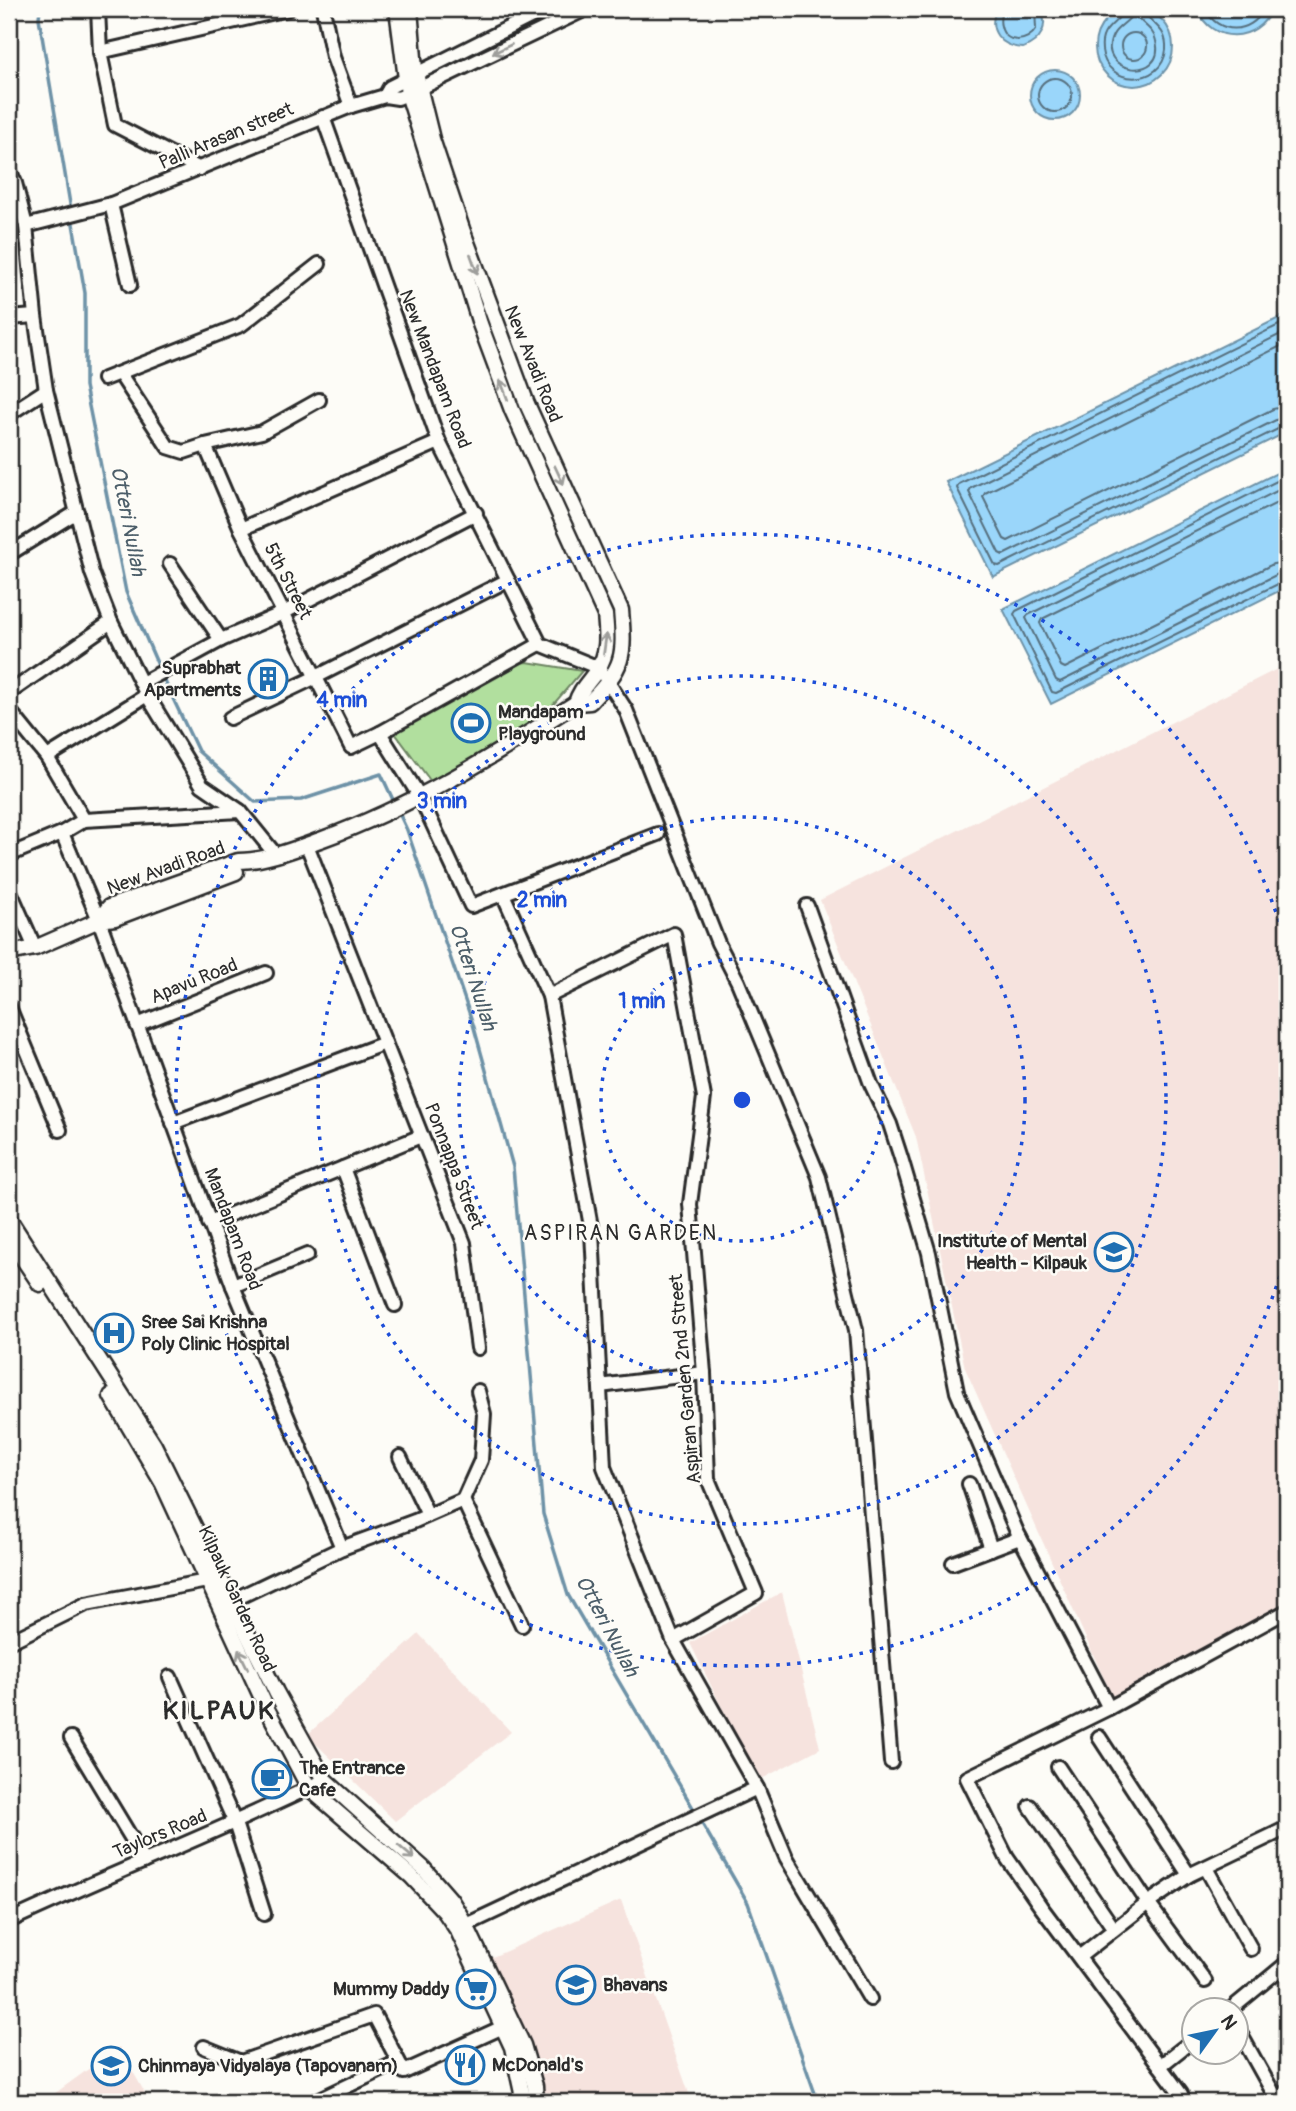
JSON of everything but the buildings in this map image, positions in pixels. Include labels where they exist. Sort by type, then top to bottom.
[{"type":"main road","name":"New Avadi Road","points":[[397,9],[412,85],[480,324],[512,410],[606,615],[608,645],[599,668],[579,692],[576,704]]},
{"type":"main road","name":"New Avadi Road","points":[[9,953],[35,948],[99,920],[109,907],[238,861],[251,861],[307,845],[405,805],[491,758],[576,704],[590,702],[617,669],[624,646],[621,610],[527,404],[412,85],[410,9]]},
{"type":"main road","name":"Kilpauk Garden Road","points":[[9,1219],[154,1445],[231,1601],[325,1780],[424,1868],[450,1899],[466,1925],[523,2045],[535,2086],[536,2102]]},
{"type":"main road","name":"Kilpauk Garden Road","points":[[9,1238],[71,1330],[146,1453],[266,1707],[309,1788],[411,1876],[445,1912],[458,1931],[512,2047],[524,2102]]},
{"type":"street","points":[[98,9],[100,52],[115,124],[200,169]]},
{"type":"street","points":[[100,52],[268,11],[288,9]]},
{"type":"street","points":[[323,9],[333,57],[351,106]]},
{"type":"street","points":[[412,85],[586,9]]},
{"type":"street","points":[[412,85],[541,11],[544,29]]},
{"type":"street","name":"Palli Arasan street","points":[[26,226],[111,204],[351,106],[385,96],[398,98],[412,85]]},
{"type":"street","name":"New Mandapam Road","points":[[323,117],[439,442],[540,644]]},
{"type":"street","points":[[9,169],[26,226],[46,390],[92,573],[111,622],[202,785],[240,811],[275,854]]},
{"type":"street","points":[[111,204],[130,285]]},
{"type":"street","points":[[104,379],[241,325],[319,264]]},
{"type":"street","points":[[9,318],[35,316]]},
{"type":"street","points":[[120,374],[169,447],[184,452],[262,432],[319,400]]},
{"type":"street","points":[[9,414],[46,390]]},
{"type":"street","points":[[240,529],[439,442]]},
{"type":"street","name":"5th Street","points":[[205,445],[240,529],[351,747],[380,733]]},
{"type":"street","points":[[9,554],[77,512]]},
{"type":"street","points":[[47,757],[168,669],[476,513]]},
{"type":"street","points":[[170,564],[221,640]]},
{"type":"street","points":[[230,718],[508,580]]},
{"type":"street","points":[[9,693],[111,622]]},
{"type":"street","points":[[658,834],[471,906],[420,797],[380,733],[540,644],[599,668],[626,710],[718,943],[738,982],[819,1177],[856,1329],[891,1762]]},
{"type":"street","points":[[9,710],[47,757],[84,820]]},
{"type":"street","points":[[9,855],[62,833],[84,820],[240,811]]},
{"type":"street","name":"Mandapam Road","points":[[62,833],[99,920],[233,1286],[342,1548]]},
{"type":"street","name":"Ponnappa Street","points":[[307,845],[464,1243],[478,1348]]},
{"type":"street","points":[[9,889],[35,948]]},
{"type":"street","points":[[503,894],[549,996],[592,1232],[604,1467],[673,1640],[757,1788],[786,1857],[870,1999]]},
{"type":"street","points":[[807,905],[871,1084],[890,1124],[901,1158],[929,1253],[957,1392],[1020,1538],[1109,1708]]},
{"type":"street","name":"Aspiran Garden 2nd Street","points":[[549,996],[674,934],[704,1097],[690,1204],[704,1373],[708,1479],[756,1593],[673,1640]]},
{"type":"street","name":"Apavu Road","points":[[137,1025],[266,973]]},
{"type":"street","points":[[9,1007],[60,1130]]},
{"type":"street","points":[[173,1123],[385,1043]]},
{"type":"street","points":[[209,1223],[421,1136]]},
{"type":"street","points":[[343,1168],[395,1305]]},
{"type":"street","points":[[233,1286],[307,1255]]},
{"type":"street","points":[[600,1386],[704,1373]]},
{"type":"street","points":[[231,1601],[342,1548],[463,1500],[481,1460],[484,1414],[478,1391]]},
{"type":"street","points":[[400,1457],[428,1515]]},
{"type":"street","points":[[969,1484],[991,1549]]},
{"type":"street","points":[[463,1500],[522,1625]]},
{"type":"street","points":[[953,1563],[1020,1538]]},
{"type":"street","points":[[9,1642],[86,1604],[207,1581]]},
{"type":"street","points":[[1181,2094],[1007,1858],[967,1778],[1109,1708],[1287,1612]]},
{"type":"street","points":[[170,1677],[235,1823],[264,1914]]},
{"type":"street","points":[[1099,1737],[1189,1875]]},
{"type":"street","points":[[71,1738],[135,1844],[143,1862]]},
{"type":"street","points":[[1058,1767],[1148,1903],[1205,1981]]},
{"type":"street","name":"Taylors Road","points":[[9,1921],[235,1823],[325,1780]]},
{"type":"street","points":[[466,1925],[757,1788]]},
{"type":"street","points":[[1030,1806],[1114,1929]]},
{"type":"street","points":[[1079,1957],[1189,1875],[1285,1833]]},
{"type":"street","points":[[1206,1868],[1251,1949]]},
{"type":"street","points":[[1247,1996],[1286,1964]]},
{"type":"street","points":[[204,2047],[241,2062],[374,2015],[404,2072],[503,2027]]},
{"type":"street","points":[[1250,2050],[1276,2097]]},
{"type":"street","points":[[1160,2066],[1180,2051]]},
{"type":"street","points":[[314,2102],[398,2062]]},
{"type":"shaded area","name":"Institute of Mental Health - Kilpauk","points":[[1287,664],[1287,1604],[1113,1699],[965,1368],[916,1137],[820,900]]},
{"type":"shaded area","points":[[782,1592],[820,1748],[758,1781],[690,1643]]},
{"type":"shaded area","points":[[419,1634],[511,1732],[395,1821],[307,1735]]},
{"type":"shaded area","name":"Bhavans","points":[[621,1900],[692,2102],[545,2102],[515,2011],[488,1959]]},
{"type":"shaded area","name":"Chinmaya Vidyalaya (Tapovanam)","points":[[119,2047],[150,2102],[43,2102]]},
{"type":"green space","name":"Mandapam Playground","points":[[519,663],[582,671],[546,713],[432,783],[395,733]]},
{"type":"water","points":[[1134,8],[1149,11],[1162,19],[1170,32],[1173,47],[1170,62],[1162,75],[1149,83],[1134,86],[1119,83],[1106,75],[1098,62],[1095,47],[1098,32],[1106,19],[1119,11]]},
{"type":"water","points":[[997,9],[1041,9],[1044,22],[1042,33],[1023,48],[1002,41],[993,24]]},
{"type":"water","points":[[1197,9],[1272,9],[1256,28],[1235,35],[1223,34],[1213,29]]},
{"type":"water","points":[[1055,70],[1072,78],[1080,95],[1072,112],[1055,120],[1038,112],[1030,95],[1038,78]]},
{"type":"water","points":[[1287,314],[1287,432],[993,577],[946,482]]},
{"type":"water","points":[[1287,468],[1287,587],[1051,704],[1003,609]]},
{"type":"waterway","name":"Otteri Nullah","points":[[40,9],[39,18],[71,210]]},
{"type":"waterway","name":"Otteri Nullah","points":[[72,218],[85,293],[85,386],[126,592],[198,751],[255,802],[301,800],[381,774],[395,804]]},
{"type":"waterway","name":"Otteri Nullah","points":[[398,811],[407,830],[473,1024],[513,1167],[543,1514],[568,1595],[696,1813]]},
{"type":"waterway","name":"Otteri Nullah","points":[[700,1820],[748,1903],[818,2102]]},
{"type":"place","name":"Suprabhat Apartments","points":[[268,679]]},
{"type":"place","name":"Mandapam Playground","points":[[471,723]]},
{"type":"place","name":"Institute of Mental Health - Kilpauk","points":[[1114,1252]]},
{"type":"place","name":"Sree Sai Krishna Poly Clinic Hospital","points":[[114,1333]]},
{"type":"place","name":"The Entrance Cafe","points":[[272,1779]]},
{"type":"place","name":"Bhavans","points":[[576,1985]]},
{"type":"place","name":"Mummy Daddy","points":[[476,1989]]},
{"type":"place","name":"McDonald's","points":[[465,2065]]},
{"type":"place","name":"Chinmaya Vidyalaya (Tapovanam)","points":[[111,2066]]},
{"type":"district","name":"ASPIRAN GARDEN","points":[[621,1233]]},
{"type":"district","name":"KILPAUK","points":[[219,1711]]}]
